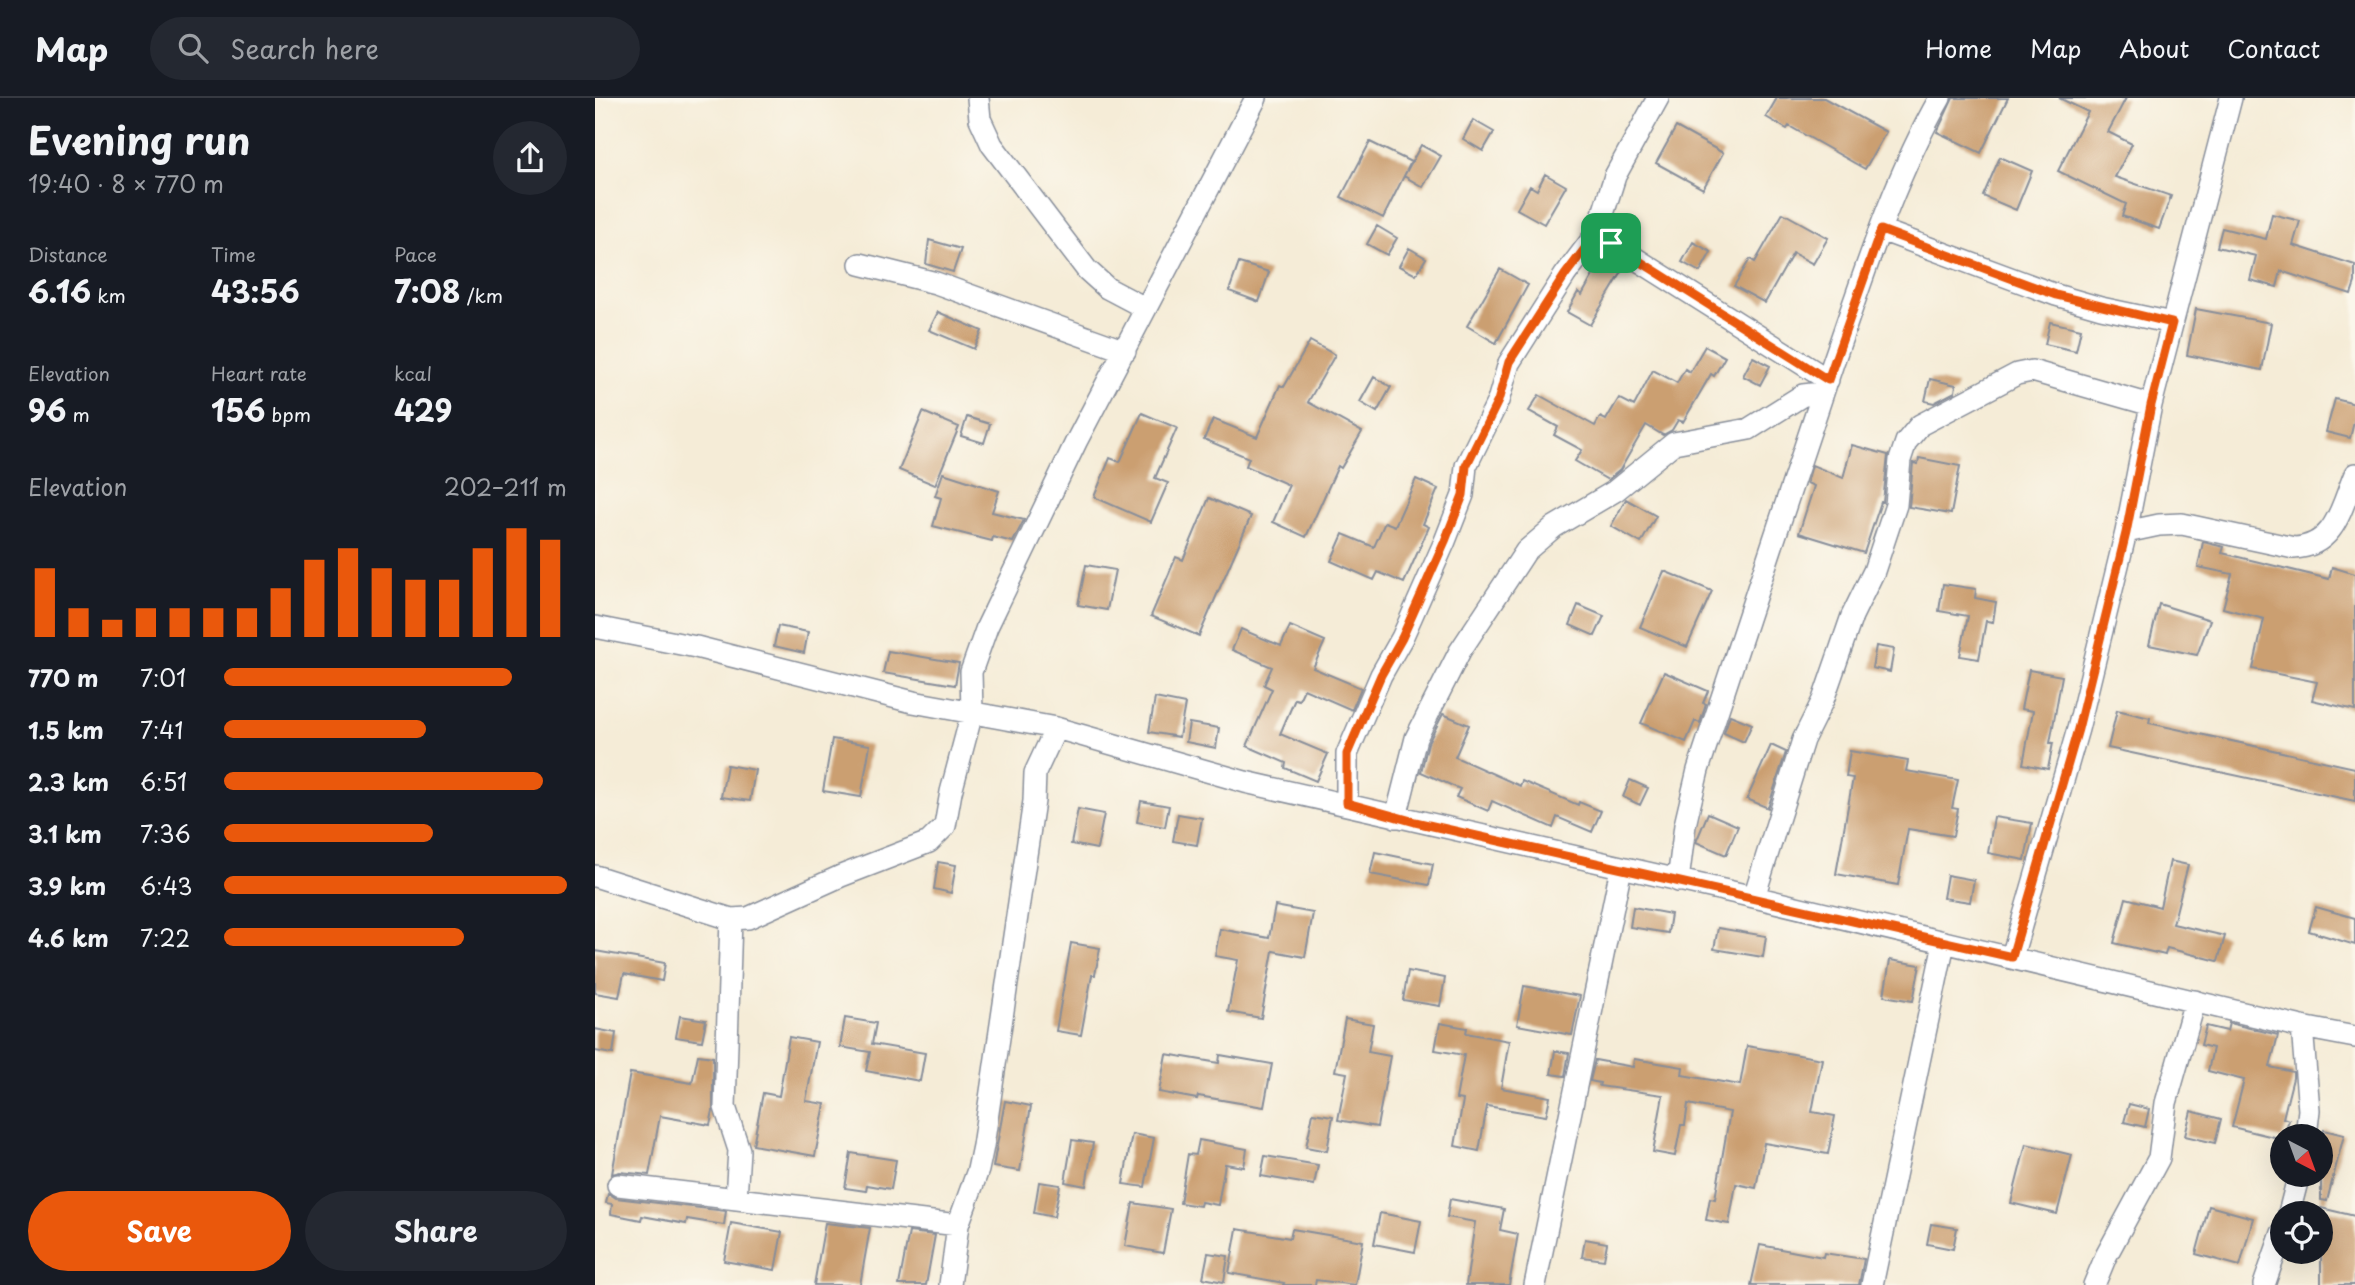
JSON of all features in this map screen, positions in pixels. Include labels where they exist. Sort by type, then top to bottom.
[{"type":"street","points":[[978,98],[980,119],[992,145],[1087,270],[1107,288],[1145,308]]},
{"type":"street","points":[[595,876],[731,919],[748,918],[929,842],[940,834],[945,826],[972,713],[971,672],[987,627],[1076,442],[1255,98]]},
{"type":"street","points":[[1658,98],[1615,176],[1602,217],[1605,222],[1604,234],[1622,250],[1825,388]]},
{"type":"street","points":[[1678,881],[1685,825],[1698,771],[1825,388],[1881,230],[1928,119],[1940,98]]},
{"type":"street","points":[[2012,957],[2078,729],[2126,533],[2151,405],[2231,98]]},
{"type":"street","points":[[1347,803],[1347,754],[1381,675],[1402,638],[1445,541],[1463,495],[1466,466],[1498,401],[1509,362],[1571,266],[1605,222]]},
{"type":"street","points":[[1881,230],[2056,295],[2172,323]]},
{"type":"street","points":[[860,264],[936,283],[1125,351]]},
{"type":"street","points":[[1754,897],[1803,740],[1823,700],[1896,505],[1900,460],[1906,442],[1920,425],[2017,374],[2032,371],[2151,405]]},
{"type":"street","points":[[1396,817],[1416,738],[1460,651],[1526,551],[1554,527],[1615,491],[1674,443],[1749,429],[1803,395],[1825,388]]},
{"type":"street","points":[[2126,533],[2159,525],[2182,524],[2294,548],[2310,546],[2332,529],[2355,474]]},
{"type":"street","points":[[595,627],[696,647],[913,702],[1056,728],[1245,782],[1347,803],[1396,817],[1754,897],[2302,1027],[2355,1037]]},
{"type":"street","points":[[950,1285],[958,1225],[978,1170],[983,1146],[1034,801],[1035,774],[1056,728]]},
{"type":"street","points":[[1535,1285],[1621,868]]},
{"type":"street","points":[[731,919],[725,1107],[739,1150],[736,1199]]},
{"type":"street","points":[[1872,1285],[1944,943]]},
{"type":"street","points":[[2094,1285],[2106,1256],[2159,1158],[2166,1103],[2195,1001]]},
{"type":"street","points":[[2302,1027],[2309,1110],[2307,1124]]},
{"type":"street","points":[[618,1185],[958,1225]]},
{"type":"street","points":[[2264,1285],[2271,1264]]},
{"type":"building","points":[[1777,98],[1824,98],[1886,132],[1865,169],[1789,126],[1787,129],[1766,117]]},
{"type":"building","points":[[1953,98],[2008,98],[1981,153],[1937,132]]},
{"type":"building","points":[[2059,98],[2126,98],[2108,132],[2132,144],[2115,177],[2171,196],[2159,229],[2122,216],[2126,204],[2058,171],[2088,112]]},
{"type":"building","points":[[1473,120],[1494,132],[1483,151],[1463,139]]},
{"type":"building","points":[[1676,127],[1723,153],[1703,189],[1656,163]]},
{"type":"building","points":[[1370,142],[1411,162],[1383,218],[1341,197]]},
{"type":"building","points":[[1421,145],[1441,156],[1423,187],[1404,176]]},
{"type":"building","points":[[2000,157],[2032,171],[2016,210],[1983,196]]},
{"type":"building","points":[[1545,174],[1566,186],[1544,224],[1517,209],[1530,186],[1537,190]]},
{"type":"building","points":[[1783,213],[1828,238],[1813,264],[1793,253],[1765,303],[1734,286],[1750,259],[1755,262]]},
{"type":"building","points":[[2272,214],[2300,221],[2293,245],[2355,265],[2355,282],[2351,294],[2281,271],[2277,287],[2250,280],[2256,256],[2217,247],[2222,228],[2266,239]]},
{"type":"building","points":[[1377,226],[1397,238],[1387,255],[1367,244]]},
{"type":"building","points":[[929,240],[961,249],[953,272],[926,264]]},
{"type":"building","points":[[1693,242],[1711,252],[1700,272],[1682,262]]},
{"type":"building","points":[[1409,248],[1426,258],[1416,275],[1399,266]]},
{"type":"building","points":[[1605,254],[1625,267],[1590,325],[1567,312],[1578,292],[1582,295]]},
{"type":"building","points":[[1239,263],[1269,272],[1259,302],[1229,291]]},
{"type":"building","points":[[1500,269],[1528,285],[1496,343],[1467,326]]},
{"type":"building","points":[[2196,309],[2271,323],[2262,370],[2187,355]]},
{"type":"building","points":[[938,312],[982,331],[974,349],[929,330]]},
{"type":"building","points":[[2050,322],[2081,329],[2076,351],[2045,344]]},
{"type":"building","points":[[1310,341],[1335,355],[1308,402],[1362,432],[1341,468],[1338,466],[1306,537],[1273,522],[1289,485],[1246,466],[1249,458],[1204,439],[1213,419],[1257,437],[1280,385],[1284,387]]},
{"type":"building","points":[[1705,346],[1725,357],[1714,376],[1711,374],[1683,422],[1678,420],[1672,430],[1663,435],[1646,425],[1620,470],[1608,480],[1575,461],[1582,450],[1554,435],[1558,427],[1529,411],[1539,395],[1595,426],[1600,417],[1606,420],[1619,398],[1634,406],[1653,370],[1677,383],[1685,369],[1690,372]]},
{"type":"building","points":[[1753,357],[1770,366],[1760,385],[1743,376]]},
{"type":"building","points":[[1374,377],[1391,387],[1377,412],[1360,402]]},
{"type":"building","points":[[1930,379],[1956,385],[1955,392],[1934,403],[1925,401]]},
{"type":"building","points":[[2335,399],[2355,404],[2350,438],[2326,432]]},
{"type":"building","points":[[923,412],[959,427],[935,485],[899,470]]},
{"type":"building","points":[[1142,413],[1177,428],[1155,478],[1168,483],[1151,522],[1094,497],[1110,458],[1120,462]]},
{"type":"building","points":[[967,417],[990,424],[984,443],[961,436]]},
{"type":"building","points":[[1852,445],[1888,455],[1883,502],[1864,553],[1799,533],[1814,486],[1807,483],[1812,465],[1843,478]]},
{"type":"building","points":[[1919,458],[1960,466],[1951,514],[1909,507],[1913,463],[1918,464]]},
{"type":"building","points":[[943,473],[999,491],[992,512],[1024,520],[1013,542],[993,537],[992,541],[933,526],[941,498],[935,496]]},
{"type":"building","points":[[1416,479],[1438,489],[1423,524],[1429,527],[1404,583],[1378,572],[1374,580],[1331,561],[1343,534],[1374,547],[1385,522],[1395,526]]},
{"type":"building","points":[[1209,498],[1251,516],[1199,636],[1151,616],[1176,557],[1183,560]]},
{"type":"building","points":[[1626,499],[1656,516],[1641,543],[1611,526]]},
{"type":"building","points":[[2203,542],[2224,547],[2222,553],[2329,579],[2332,567],[2355,574],[2355,710],[2312,700],[2317,682],[2253,669],[2264,619],[2223,608],[2232,574],[2198,567]]},
{"type":"building","points":[[1086,565],[1115,570],[1107,610],[1078,605]]},
{"type":"building","points":[[1664,571],[1712,591],[1687,647],[1640,627]]},
{"type":"building","points":[[1943,584],[1976,589],[1975,598],[1996,602],[1993,622],[1986,621],[1979,659],[1960,656],[1968,616],[1939,611]]},
{"type":"building","points":[[2159,604],[2210,620],[2197,655],[2149,645]]},
{"type":"building","points":[[1578,605],[1604,616],[1595,636],[1570,625]]},
{"type":"building","points":[[778,626],[808,632],[804,653],[774,646]]},
{"type":"building","points":[[1290,626],[1325,641],[1313,668],[1361,688],[1352,710],[1304,689],[1299,700],[1295,699],[1280,734],[1328,754],[1316,781],[1285,768],[1286,763],[1247,746],[1272,689],[1264,685],[1272,667],[1232,650],[1241,629],[1281,646]]},
{"type":"building","points":[[1876,646],[1894,649],[1890,672],[1872,668]]},
{"type":"building","points":[[888,651],[959,663],[955,685],[883,673]]},
{"type":"building","points":[[2029,670],[2062,676],[2048,769],[2023,764],[2033,711],[2021,709]]},
{"type":"building","points":[[1664,672],[1708,691],[1700,723],[1695,721],[1686,742],[1641,723]]},
{"type":"building","points":[[1155,698],[1185,704],[1179,737],[1149,732]]},
{"type":"building","points":[[2117,710],[2150,718],[2149,723],[2355,768],[2355,801],[2108,748]]},
{"type":"building","points":[[1443,714],[1469,725],[1455,757],[1520,786],[1522,781],[1578,805],[1579,802],[1601,811],[1592,832],[1557,817],[1553,828],[1492,801],[1488,811],[1456,797],[1460,789],[1421,772],[1428,743]]},
{"type":"building","points":[[1730,715],[1752,724],[1744,742],[1724,733]]},
{"type":"building","points":[[1189,723],[1219,728],[1216,748],[1186,742]]},
{"type":"building","points":[[832,739],[870,745],[861,797],[823,791]]},
{"type":"building","points":[[1771,745],[1786,752],[1768,808],[1747,799]]},
{"type":"building","points":[[1850,751],[1908,761],[1906,771],[1958,780],[1952,808],[1958,809],[1953,836],[1908,829],[1898,885],[1836,874],[1853,778],[1846,777]]},
{"type":"building","points":[[727,765],[755,770],[750,801],[721,797]]},
{"type":"building","points":[[1630,780],[1648,788],[1640,805],[1623,797]]},
{"type":"building","points":[[1141,801],[1169,806],[1165,827],[1137,822]]},
{"type":"building","points":[[1078,809],[1104,814],[1097,849],[1071,844]]},
{"type":"building","points":[[1708,813],[1738,826],[1726,855],[1696,842]]},
{"type":"building","points":[[1178,814],[1202,818],[1197,845],[1173,841]]},
{"type":"building","points":[[1994,817],[2032,823],[2025,860],[1988,853]]},
{"type":"building","points":[[1375,852],[1433,864],[1429,885],[1370,874]]},
{"type":"building","points":[[2170,861],[2188,865],[2173,924],[2225,936],[2218,961],[2167,948],[2165,955],[2114,943],[2126,898],[2160,907]]},
{"type":"building","points":[[938,862],[956,865],[951,893],[934,889]]},
{"type":"building","points":[[1947,875],[1974,880],[1970,902],[1943,898]]},
{"type":"building","points":[[1275,906],[1313,913],[1305,957],[1273,951],[1261,1018],[1228,1012],[1238,960],[1215,956],[1220,929],[1269,938]]},
{"type":"building","points":[[1633,907],[1671,914],[1668,933],[1630,927]]},
{"type":"building","points":[[2316,907],[2355,918],[2355,945],[2309,931]]},
{"type":"building","points":[[1718,928],[1766,936],[1763,957],[1714,949]]},
{"type":"building","points":[[1071,943],[1100,948],[1081,1035],[1056,1031]]},
{"type":"building","points":[[595,951],[665,963],[662,981],[624,974],[619,997],[595,993]]},
{"type":"building","points":[[1890,960],[1920,965],[1913,1001],[1884,996]]},
{"type":"building","points":[[1408,971],[1445,978],[1440,1006],[1403,1000]]},
{"type":"building","points":[[1524,986],[1580,996],[1572,1035],[1517,1025]]},
{"type":"building","points":[[680,1016],[706,1020],[702,1041],[676,1037]]},
{"type":"building","points":[[845,1018],[876,1023],[872,1044],[925,1053],[920,1081],[866,1071],[870,1052],[840,1047]]},
{"type":"building","points":[[1345,1019],[1373,1024],[1368,1052],[1390,1056],[1377,1127],[1338,1120],[1347,1073],[1335,1071]]},
{"type":"building","points":[[1440,1023],[1467,1028],[1466,1033],[1509,1041],[1501,1088],[1550,1097],[1546,1116],[1487,1106],[1479,1151],[1455,1146],[1463,1100],[1456,1099],[1464,1055],[1435,1050]]},
{"type":"building","points":[[2229,1023],[2278,1035],[2270,1067],[2293,1072],[2293,1078],[2283,1118],[2289,1120],[2288,1124],[2270,1124],[2270,1136],[2232,1127],[2244,1080],[2208,1071],[2213,1048],[2201,1045],[2206,1026],[2227,1031]]},
{"type":"building","points":[[595,1029],[616,1033],[613,1054],[595,1051]]},
{"type":"building","points":[[789,1037],[817,1042],[806,1101],[825,1104],[815,1156],[753,1145],[763,1093],[779,1096]]},
{"type":"building","points":[[1747,1046],[1822,1059],[1812,1112],[1835,1116],[1828,1154],[1764,1143],[1756,1188],[1736,1184],[1729,1224],[1706,1220],[1710,1198],[1715,1199],[1730,1112],[1688,1104],[1685,1125],[1681,1125],[1675,1156],[1653,1152],[1663,1095],[1599,1086],[1600,1083],[1590,1081],[1595,1060],[1633,1067],[1634,1059],[1683,1067],[1682,1075],[1740,1085]]},
{"type":"building","points":[[1555,1051],[1569,1053],[1565,1076],[1551,1074]]},
{"type":"building","points":[[1166,1054],[1219,1063],[1220,1055],[1272,1064],[1264,1107],[1159,1092]]},
{"type":"building","points":[[698,1055],[713,1057],[713,1111],[710,1125],[660,1116],[649,1175],[620,1172],[612,1174],[630,1073],[692,1083]]},
{"type":"building","points":[[1005,1101],[1031,1106],[1020,1171],[993,1167]]},
{"type":"building","points":[[2129,1104],[2149,1109],[2145,1127],[2124,1122]]},
{"type":"building","points":[[2191,1111],[2221,1119],[2215,1143],[2185,1136]]},
{"type":"building","points":[[1313,1113],[1333,1116],[1327,1151],[1306,1147]]},
{"type":"building","points":[[2333,1132],[2344,1135],[2333,1178]]},
{"type":"building","points":[[1132,1134],[1154,1138],[1145,1187],[1123,1184]]},
{"type":"building","points":[[1072,1140],[1093,1143],[1086,1186],[1065,1182]]},
{"type":"building","points":[[1199,1140],[1247,1149],[1244,1167],[1225,1164],[1218,1205],[1201,1202],[1200,1206],[1180,1203],[1188,1154],[1196,1155]]},
{"type":"building","points":[[2026,1144],[2072,1155],[2057,1214],[2011,1203]]},
{"type":"building","points":[[851,1153],[896,1160],[891,1189],[867,1185],[866,1191],[845,1188]]},
{"type":"building","points":[[1265,1156],[1318,1165],[1314,1185],[1261,1176]]},
{"type":"building","points":[[1039,1182],[1060,1185],[1054,1217],[1034,1213]]},
{"type":"building","points":[[2321,1187],[2331,1187],[2327,1201],[2321,1200]]},
{"type":"building","points":[[608,1193],[616,1198],[726,1211],[724,1225],[687,1219],[686,1224],[642,1216],[641,1220],[611,1214],[612,1204],[606,1203]]},
{"type":"building","points":[[1450,1199],[1504,1209],[1500,1230],[1518,1234],[1509,1285],[1466,1285],[1475,1222],[1447,1217]]},
{"type":"building","points":[[1133,1203],[1171,1209],[1163,1253],[1125,1246]]},
{"type":"building","points":[[2209,1206],[2253,1218],[2240,1266],[2196,1254]]},
{"type":"building","points":[[2333,1211],[2355,1216],[2355,1285],[2321,1285],[2321,1264],[2333,1264]]},
{"type":"building","points":[[1380,1213],[1421,1221],[1415,1252],[1374,1244]]},
{"type":"building","points":[[731,1223],[782,1232],[775,1270],[724,1261]]},
{"type":"building","points":[[825,1223],[870,1228],[860,1285],[814,1285]]},
{"type":"building","points":[[1931,1224],[1957,1228],[1953,1249],[1927,1244]]},
{"type":"building","points":[[1237,1229],[1290,1238],[1292,1229],[1363,1241],[1355,1285],[1316,1280],[1315,1285],[1283,1285],[1284,1283],[1229,1273]]},
{"type":"building","points":[[909,1232],[935,1235],[926,1285],[899,1285]]},
{"type":"building","points":[[1585,1239],[1607,1243],[1604,1260],[1582,1257]]},
{"type":"building","points":[[1760,1245],[1823,1257],[1824,1253],[1864,1259],[1859,1285],[1751,1285]]},
{"type":"building","points":[[1208,1253],[1228,1256],[1224,1282],[1203,1278]]},
{"type":"route","points":[[1605,222],[1604,234],[1611,243],[1828,380],[1881,230],[2056,295],[2172,323],[2151,405],[2126,533],[2078,729],[2012,957],[1415,822],[1347,803],[1347,754],[1381,675],[1402,638],[1445,541],[1463,495],[1466,466],[1498,401],[1509,362],[1565,275],[1605,222]]}]
